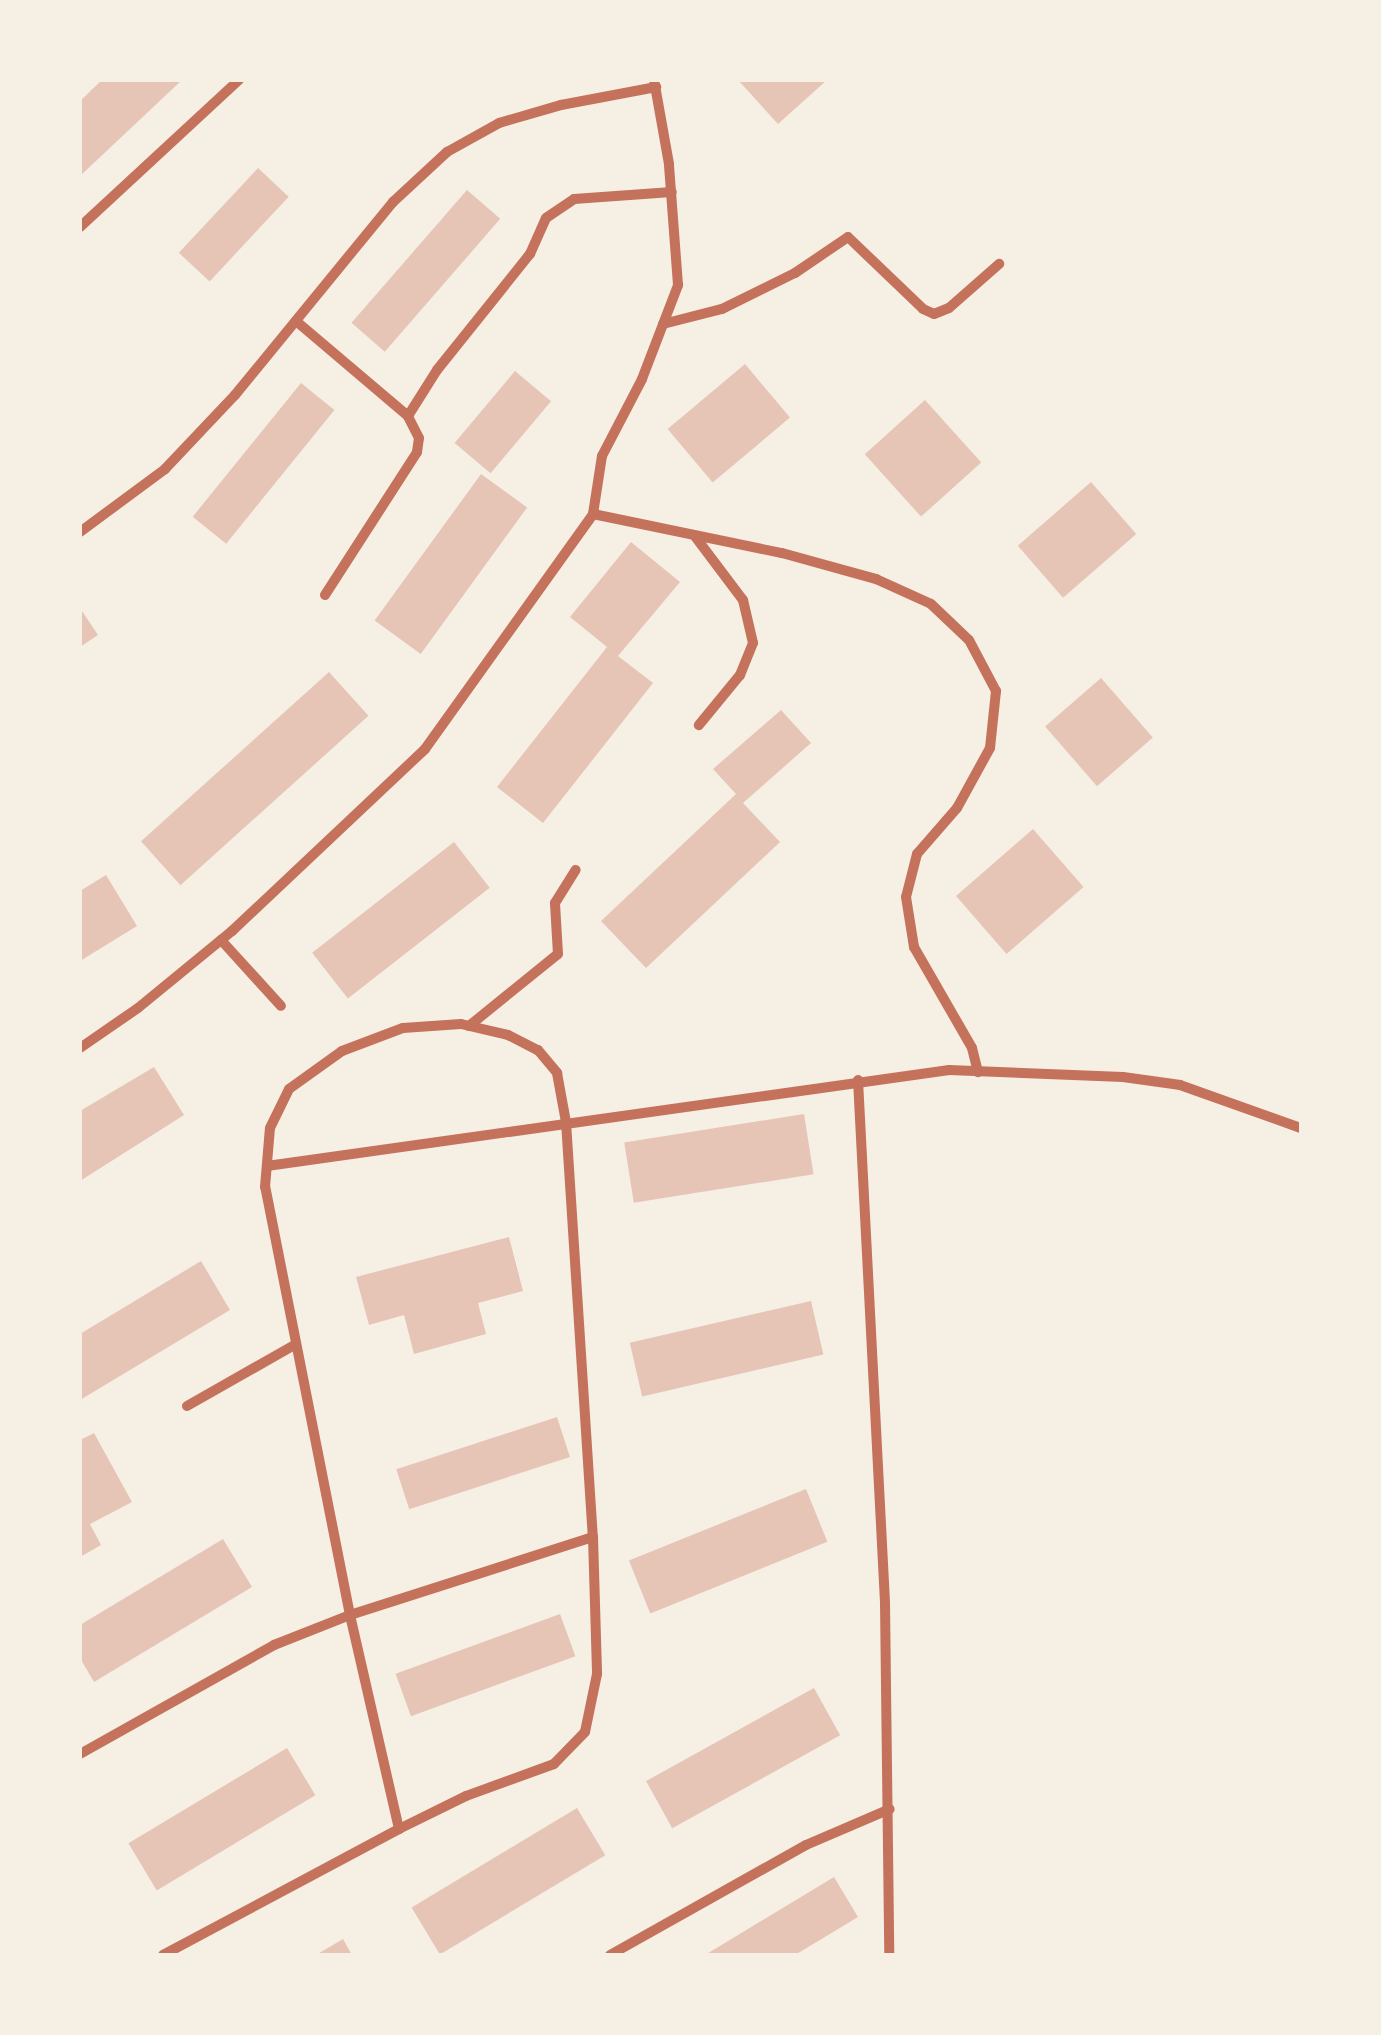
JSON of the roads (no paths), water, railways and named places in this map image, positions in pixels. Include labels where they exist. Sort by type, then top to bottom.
[{"type":"street","points":[[80,227],[239,80]]},
{"type":"street","points":[[80,532],[165,470],[393,202],[448,152],[499,123],[655,83],[672,192],[678,285],[642,378],[602,456],[593,514],[425,749],[336,837],[220,940],[138,1008],[80,1048]]},
{"type":"street","points":[[408,416],[438,370],[530,254],[546,218],[574,199],[672,192]]},
{"type":"street","points":[[663,324],[722,309],[795,273],[848,237],[923,309],[934,314],[949,308],[999,264]]},
{"type":"street","points":[[296,320],[408,416],[419,438],[417,452],[325,595]]},
{"type":"street","points":[[593,514],[876,578],[931,604],[969,640],[996,691],[990,748],[957,808],[918,854],[906,897],[914,947],[972,1048],[978,1072]]},
{"type":"street","points":[[693,534],[744,600],[753,643],[740,675],[698,725]]},
{"type":"street","points":[[468,1026],[558,954],[555,903],[576,870]]},
{"type":"street","points":[[220,940],[281,1006]]},
{"type":"street","points":[[163,1955],[399,1828],[466,1796],[554,1764],[585,1732],[597,1674],[593,1537],[566,1122],[557,1073],[538,1050],[508,1035],[468,1026],[404,1028],[342,1050],[289,1090],[270,1128],[265,1187],[350,1615],[399,1828]]},
{"type":"street","points":[[267,1166],[949,1070],[1123,1077],[1180,1085],[1301,1128]]},
{"type":"street","points":[[858,1080],[886,1603],[889,1955]]},
{"type":"street","points":[[186,1406],[296,1344]]},
{"type":"street","points":[[80,1754],[274,1645],[350,1615],[593,1537]]},
{"type":"street","points":[[610,1955],[806,1845],[890,1809]]}]
